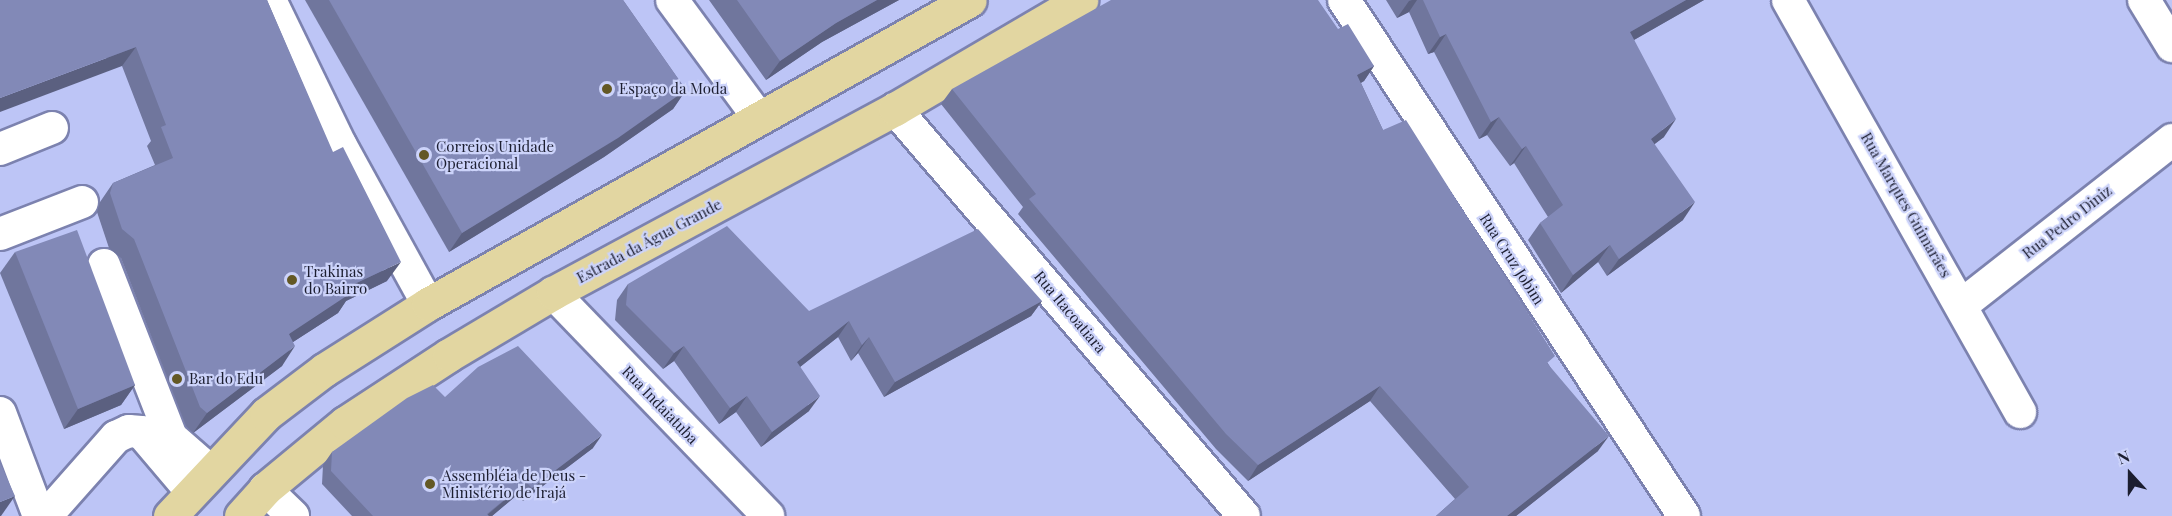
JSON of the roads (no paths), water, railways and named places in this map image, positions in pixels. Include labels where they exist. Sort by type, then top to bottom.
[{"type":"main road","points":[[170,516],[201,481],[283,401],[324,370],[428,304],[970,0]]},
{"type":"main road","name":"Estrada da Água Grande","points":[[241,516],[265,489],[345,423],[553,293],[895,109],[1081,0]]},
{"type":"street","points":[[270,0],[341,146],[428,304]]},
{"type":"street","points":[[672,0],[759,118]]},
{"type":"street","name":"Rua Cruz Jobim","points":[[1344,0],[1684,516]]},
{"type":"street","name":"Rua Marques Guimarães","points":[[1788,0],[1963,304],[2020,412]]},
{"type":"street","points":[[2144,0],[2172,46]]},
{"type":"street","name":"Rua Itacoatiara","points":[[895,109],[1244,516]]},
{"type":"street","points":[[0,148],[52,128]]},
{"type":"street","name":"Rua Pedro Diniz","points":[[1963,304],[2172,140]]},
{"type":"street","points":[[0,234],[82,202]]},
{"type":"street","points":[[104,265],[171,437],[201,481]]},
{"type":"street","name":"Rua Indaiatuba","points":[[553,293],[768,516]]},
{"type":"street","points":[[0,412],[39,516]]},
{"type":"street","points":[[46,516],[116,437],[129,431],[141,432],[201,481]]},
{"type":"street","points":[[265,489],[293,516]]},
{"type":"place","name":"Espaço da Moda","points":[[607,89]]},
{"type":"place","name":"Correios Unidade Operacional","points":[[424,155]]},
{"type":"place","name":"Trakinas do Bairro","points":[[292,280]]},
{"type":"place","name":"Bar do Edu","points":[[177,379]]},
{"type":"place","name":"Assembléia de Deus - Ministério de Irajá","points":[[430,484]]}]
